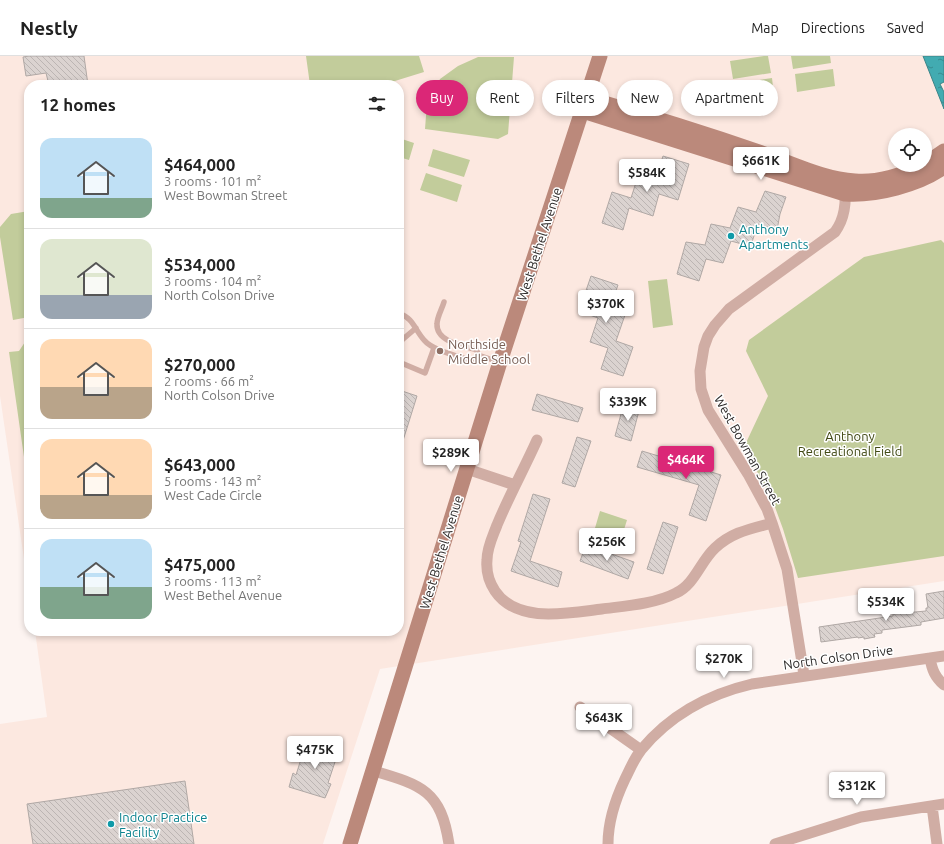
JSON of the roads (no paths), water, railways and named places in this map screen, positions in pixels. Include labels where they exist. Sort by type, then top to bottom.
[{"type":"main road","name":"West Bethel Avenue","points":[[593,80],[600,56]]},
{"type":"main road","points":[[609,113],[845,187],[857,195],[907,185],[924,172]]},
{"type":"main road","name":"West Bethel Avenue","points":[[350,844],[374,771],[400,681],[500,362],[581,116]]},
{"type":"main road","points":[[932,166],[944,151]]},
{"type":"street","name":"West Bowman Street","points":[[804,675],[787,569],[772,523],[767,509],[748,474],[708,410],[703,398],[700,381],[703,353],[708,336],[715,325],[729,309],[835,232],[839,227],[844,213],[845,187]]},
{"type":"street","points":[[537,440],[503,510],[486,557],[488,573],[494,590],[505,603],[518,610],[532,613],[581,611],[633,605],[675,594],[692,581],[714,549],[731,535],[772,523]]},
{"type":"street","points":[[467,469],[515,485]]},
{"type":"street","name":"North Colson Drive","points":[[608,844],[614,806],[633,762],[641,750],[663,727],[682,712],[715,695],[733,688],[804,675],[944,656]]},
{"type":"street","points":[[930,658],[932,670],[935,676],[944,684]]},
{"type":"street","points":[[580,707],[641,750]]},
{"type":"street","points":[[374,771],[410,782],[431,796],[439,807],[445,820],[449,844]]},
{"type":"street","points":[[776,844],[861,817],[944,804]]},
{"type":"street","points":[[932,806],[937,844]]},
{"type":"lane","points":[[444,302],[437,324],[438,333],[444,338],[477,350],[478,355]]},
{"type":"lane","points":[[404,315],[411,320],[424,340],[434,348],[473,360],[478,355]]},
{"type":"lane","points":[[404,338],[416,328]]},
{"type":"lane","points":[[404,364],[425,373],[434,348]]},
{"type":"lane","points":[[478,355],[500,362]]},
{"type":"water","points":[[923,56],[944,56],[944,82],[940,84],[944,92],[944,109]]},
{"type":"place","name":"Anthony Apartments","points":[[731,236]]},
{"type":"place","name":"Northside Middle School","points":[[440,351]]},
{"type":"place","name":"Indoor Practice Facility","points":[[111,824]]},
{"type":"park label","name":"Anthony Recreational Field","points":[[850,444]]}]
